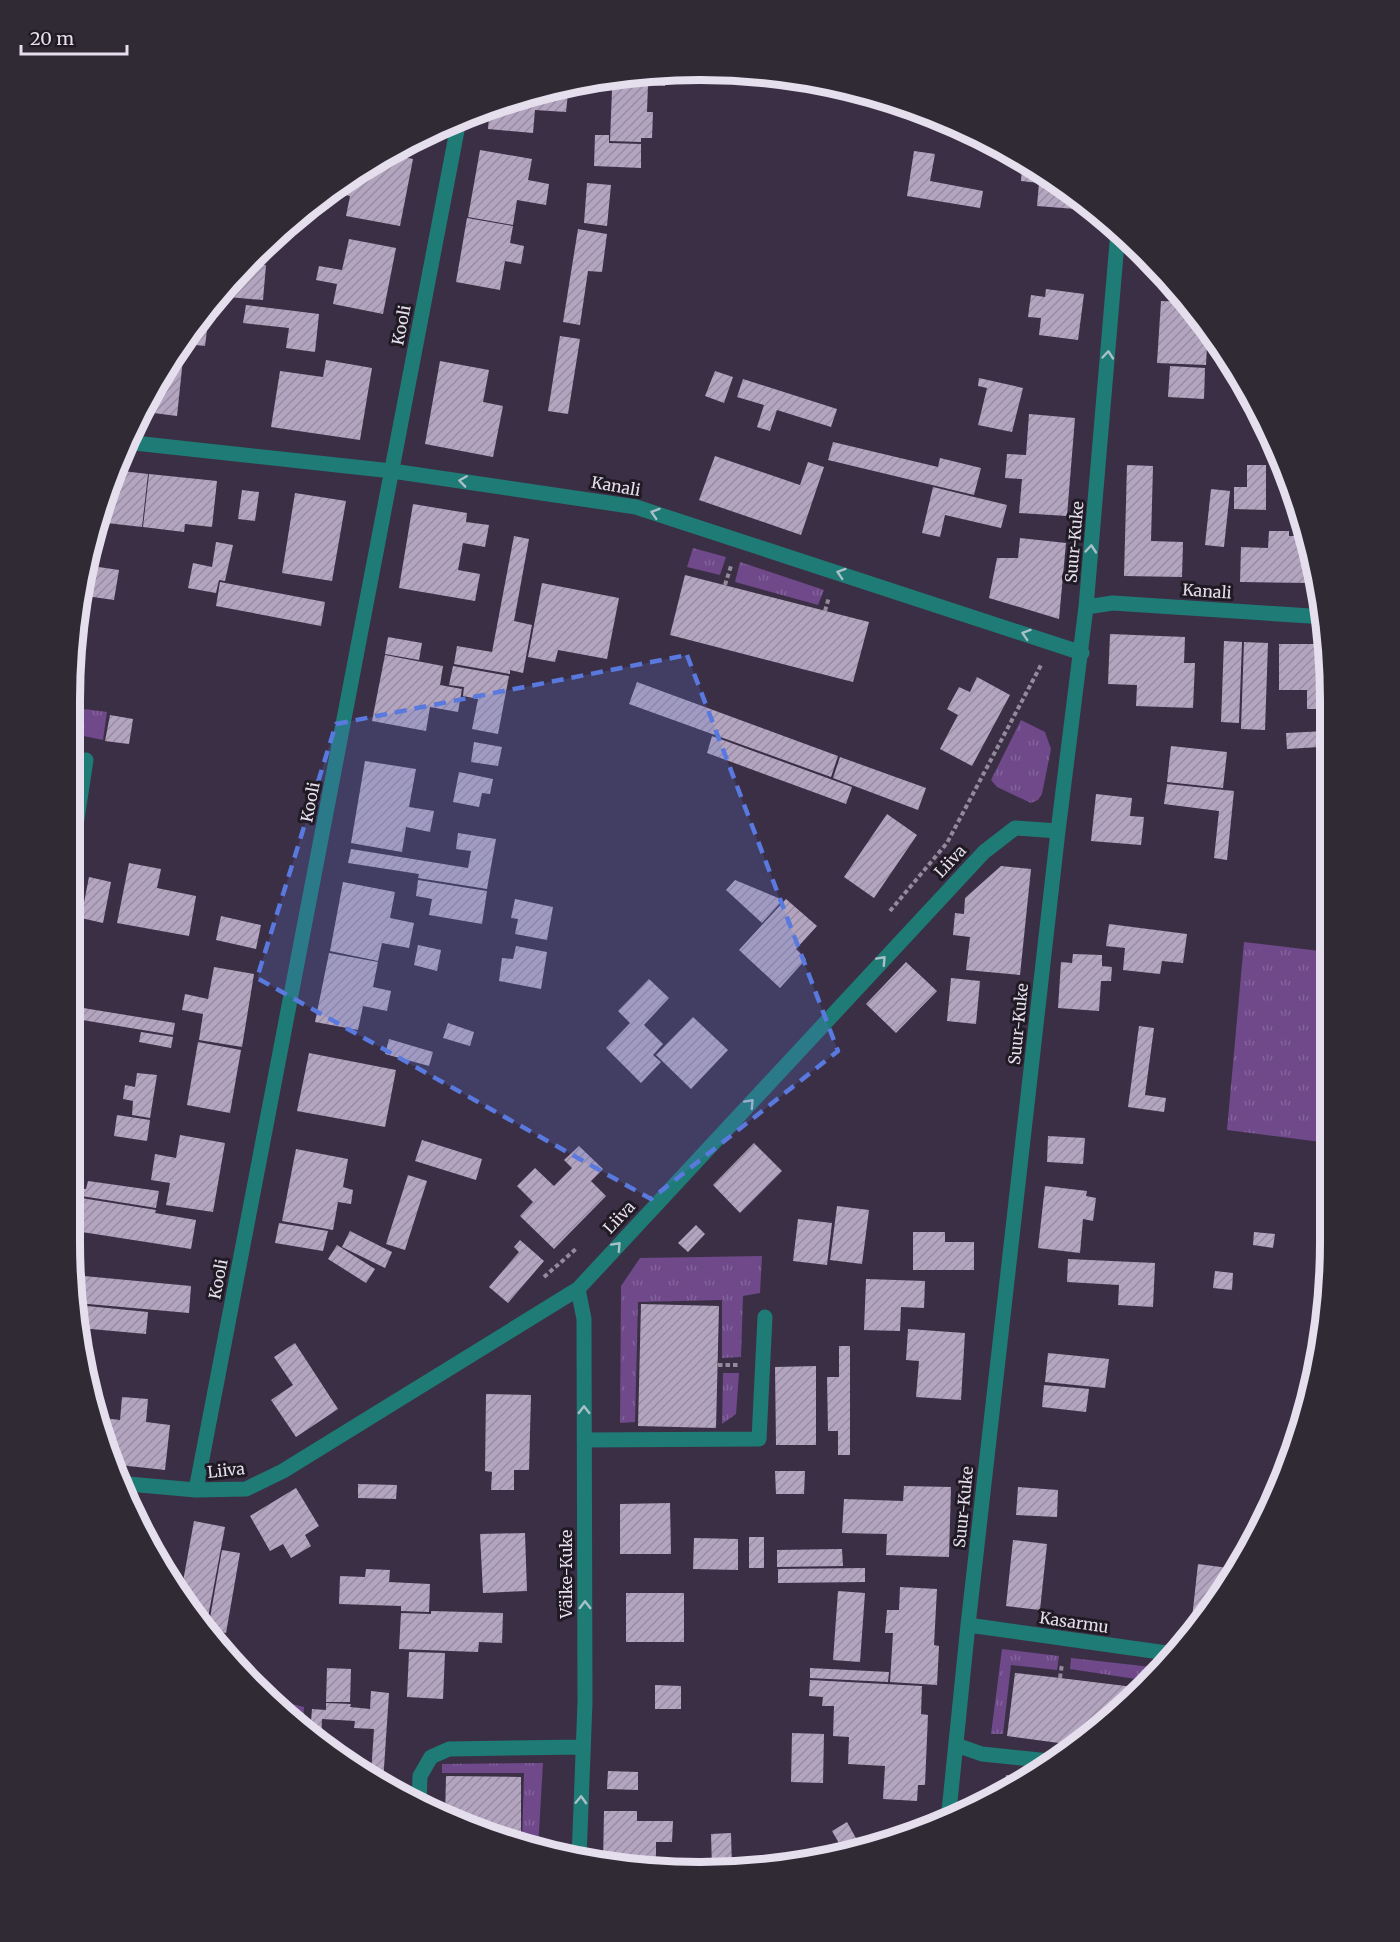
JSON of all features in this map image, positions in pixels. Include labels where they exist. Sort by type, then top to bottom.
[{"type":"street","name":"Kooli","points":[[196,1490],[457,130]]},
{"type":"street","name":"Suur-Kuke","points":[[949,1810],[1058,831],[1082,653],[1117,241]]},
{"type":"street","name":"Kanali","points":[[136,443],[392,471],[636,507],[1082,653]]},
{"type":"street","name":"Kanali","points":[[1086,607],[1113,603],[1315,616]]},
{"type":"street","points":[[80,781],[86,760]]},
{"type":"street","name":"Liiva","points":[[129,1484],[196,1490],[246,1489],[283,1471],[578,1289],[984,852],[1015,828],[1058,831]]},
{"type":"street","name":"Väike-Kuke","points":[[578,1289],[584,1319],[585,1702],[579,1851]]},
{"type":"street","points":[[584,1440],[759,1439],[765,1317]]},
{"type":"street","name":"Kasarmu","points":[[968,1625],[1165,1653]]},
{"type":"street","points":[[956,1745],[982,1754],[1041,1760]]},
{"type":"street","points":[[419,1795],[420,1776],[430,1757],[448,1749],[583,1747]]},
{"type":"path","points":[[725,585],[735,556]]},
{"type":"highlighted area","points":[[687,655],[838,1051],[651,1199],[257,978],[336,724]]},
{"type":"green space","points":[[693,548],[726,557],[720,575],[687,567]]},
{"type":"green space","points":[[740,562],[824,590],[818,605],[735,582]]},
{"type":"green space","points":[[80,708],[107,712],[103,740],[80,735]]},
{"type":"green space","points":[[1021,720],[1045,732],[1051,749],[1042,794],[1038,800],[1031,803],[997,787],[991,780]]},
{"type":"green space","points":[[1244,942],[1320,951],[1320,1142],[1227,1130]]},
{"type":"green space","points":[[762,1256],[760,1293],[743,1296],[741,1357],[722,1358],[722,1300],[638,1302],[635,1422],[620,1423],[621,1286],[640,1258]]},
{"type":"green space","points":[[723,1373],[739,1373],[736,1414],[722,1424]]},
{"type":"green space","points":[[1002,1649],[1059,1656],[1057,1670],[1011,1665],[1003,1734],[991,1734]]},
{"type":"green space","points":[[1071,1658],[1152,1667],[1140,1680],[1070,1669]]},
{"type":"green space","points":[[283,1702],[304,1707],[303,1719]]},
{"type":"green space","points":[[543,1763],[538,1841],[522,1836],[524,1773],[442,1773],[442,1764]]},
{"type":"building","points":[[665,81],[665,86],[648,85],[647,112],[653,112],[652,138],[641,138],[641,142],[610,141],[612,90],[591,89]]},
{"type":"building","points":[[568,94],[566,112],[535,110],[533,133],[488,129],[489,117]]},
{"type":"building","points":[[595,135],[609,135],[609,143],[641,144],[641,168],[594,166]]},
{"type":"building","points":[[480,150],[532,159],[528,180],[549,184],[546,205],[517,200],[513,225],[468,217]]},
{"type":"building","points":[[914,151],[935,154],[930,181],[983,191],[980,208],[907,196]]},
{"type":"building","points":[[402,157],[413,159],[400,226],[346,216],[350,196],[341,194]]},
{"type":"building","points":[[1022,170],[1080,209],[1037,206],[1039,183],[1021,181]]},
{"type":"building","points":[[587,183],[611,185],[607,226],[584,223]]},
{"type":"building","points":[[467,218],[513,226],[510,243],[524,246],[521,264],[505,261],[500,290],[456,282]]},
{"type":"building","points":[[578,229],[607,234],[602,272],[588,271],[580,325],[563,322]]},
{"type":"building","points":[[349,239],[396,248],[383,314],[333,304],[337,284],[316,280],[319,266],[342,270]]},
{"type":"building","points":[[258,264],[266,265],[263,300],[228,297]]},
{"type":"building","points":[[1046,289],[1084,294],[1078,340],[1039,335],[1041,318],[1028,317],[1031,295],[1045,297]]},
{"type":"building","points":[[1161,301],[1175,302],[1207,343],[1206,365],[1157,363]]},
{"type":"building","points":[[246,305],[319,314],[315,352],[286,348],[289,328],[243,323]]},
{"type":"building","points":[[208,322],[205,346],[192,345]]},
{"type":"building","points":[[560,336],[580,339],[568,414],[548,411]]},
{"type":"building","points":[[183,356],[177,416],[150,413]]},
{"type":"building","points":[[326,360],[372,368],[360,440],[271,427],[280,371],[323,377]]},
{"type":"building","points":[[440,361],[489,370],[483,402],[503,406],[493,457],[425,444]]},
{"type":"building","points":[[1170,366],[1205,368],[1204,399],[1168,397]]},
{"type":"building","points":[[715,371],[733,377],[724,403],[705,396]]},
{"type":"building","points":[[979,378],[1023,388],[1012,432],[978,425],[987,388],[978,386]]},
{"type":"building","points":[[743,379],[837,409],[831,427],[777,410],[770,431],[757,427],[764,405],[737,397]]},
{"type":"building","points":[[1029,414],[1075,418],[1067,516],[1019,513],[1022,479],[1005,478],[1007,454],[1026,455]]},
{"type":"building","points":[[833,442],[938,467],[940,458],[981,468],[974,495],[828,460]]},
{"type":"building","points":[[715,456],[800,485],[808,462],[824,467],[801,535],[699,500]]},
{"type":"building","points":[[1127,465],[1153,466],[1151,541],[1183,542],[1182,577],[1124,576]]},
{"type":"building","points":[[1247,465],[1266,465],[1266,510],[1234,509],[1234,487],[1247,487]]},
{"type":"building","points":[[124,471],[148,474],[142,527],[106,523]]},
{"type":"building","points":[[149,474],[217,481],[212,527],[185,524],[184,532],[143,527]]},
{"type":"building","points":[[933,487],[1007,505],[1001,528],[945,515],[940,537],[922,533]]},
{"type":"building","points":[[1211,489],[1230,491],[1224,547],[1205,545]]},
{"type":"building","points":[[242,490],[259,492],[255,521],[238,519]]},
{"type":"building","points":[[295,493],[346,501],[332,581],[282,573]]},
{"type":"building","points":[[413,504],[467,513],[466,522],[489,525],[485,547],[463,543],[458,570],[480,574],[475,601],[399,588]]},
{"type":"building","points":[[1269,531],[1289,531],[1289,536],[1298,536],[1310,583],[1240,582],[1241,547],[1268,548]]},
{"type":"building","points":[[514,536],[529,539],[514,621],[532,625],[523,673],[510,670],[510,674],[454,664],[457,646],[492,652]]},
{"type":"building","points":[[1020,538],[1066,543],[1059,619],[989,598],[997,558],[1018,558]]},
{"type":"building","points":[[216,542],[233,545],[225,581],[219,580],[216,593],[188,588],[193,563],[212,567]]},
{"type":"building","points":[[94,566],[119,570],[114,600],[88,596]]},
{"type":"building","points":[[685,575],[869,622],[853,682],[670,635]]},
{"type":"building","points":[[220,582],[325,602],[321,626],[216,606]]},
{"type":"building","points":[[542,583],[619,598],[607,659],[558,650],[555,662],[528,657]]},
{"type":"building","points":[[1110,634],[1185,637],[1184,663],[1195,663],[1193,708],[1136,706],[1137,685],[1108,684]]},
{"type":"building","points":[[388,637],[422,643],[419,660],[385,654]]},
{"type":"building","points":[[1224,641],[1242,642],[1239,723],[1221,722]]},
{"type":"building","points":[[1244,642],[1268,643],[1265,730],[1241,729]]},
{"type":"building","points":[[1279,644],[1318,644],[1320,709],[1307,709],[1307,690],[1279,690]]},
{"type":"building","points":[[385,655],[443,666],[440,685],[462,689],[458,712],[430,707],[426,731],[372,721]]},
{"type":"building","points":[[453,666],[509,676],[498,734],[472,729],[478,699],[463,696],[464,687],[449,685]]},
{"type":"building","points":[[977,677],[1010,695],[972,766],[940,749],[958,715],[947,709],[959,687],[970,692]]},
{"type":"building","points":[[637,682],[838,756],[831,777],[629,704]]},
{"type":"building","points":[[110,715],[133,719],[129,744],[105,741]]},
{"type":"building","points":[[1320,731],[1320,747],[1287,749],[1286,733]]},
{"type":"building","points":[[712,736],[852,787],[846,804],[707,753]]},
{"type":"building","points":[[474,742],[502,747],[498,766],[471,762]]},
{"type":"building","points":[[1171,746],[1227,752],[1223,788],[1167,782]]},
{"type":"building","points":[[840,757],[926,788],[918,810],[833,778]]},
{"type":"building","points":[[365,761],[416,769],[409,807],[434,811],[430,832],[406,827],[402,852],[351,843]]},
{"type":"building","points":[[459,772],[493,779],[490,794],[482,793],[479,807],[453,802]]},
{"type":"building","points":[[1167,784],[1234,791],[1227,860],[1214,858],[1219,811],[1164,804]]},
{"type":"building","points":[[1096,794],[1132,798],[1130,816],[1144,817],[1141,845],[1091,841]]},
{"type":"building","points":[[887,814],[917,835],[874,898],[844,877]]},
{"type":"building","points":[[458,833],[496,839],[487,889],[418,878],[419,874],[348,863],[351,849],[468,868],[471,851],[456,849]]},
{"type":"building","points":[[129,863],[161,869],[157,888],[196,896],[189,936],[117,923]]},
{"type":"building","points":[[1001,866],[1031,869],[1020,975],[966,970],[970,937],[953,935],[955,913],[964,914],[965,898]]},
{"type":"building","points":[[89,877],[111,882],[103,923],[81,918]]},
{"type":"building","points":[[418,880],[487,891],[482,924],[429,915],[432,899],[416,896]]},
{"type":"building","points":[[735,880],[783,900],[762,923],[726,890]]},
{"type":"building","points":[[343,882],[395,892],[390,918],[414,923],[409,948],[382,943],[378,961],[330,951]]},
{"type":"building","points":[[515,899],[553,907],[547,940],[515,934],[518,919],[511,918]]},
{"type":"building","points":[[786,899],[817,926],[796,949],[806,959],[780,988],[739,950]]},
{"type":"building","points":[[221,916],[261,925],[256,949],[216,940]]},
{"type":"building","points":[[1109,924],[1187,934],[1183,963],[1162,961],[1160,974],[1123,970],[1125,948],[1106,946]]},
{"type":"building","points":[[418,945],[441,950],[437,971],[414,965]]},
{"type":"building","points":[[516,946],[547,952],[541,989],[499,981],[502,958],[513,959]]},
{"type":"building","points":[[329,953],[378,962],[373,987],[391,991],[387,1011],[363,1006],[358,1030],[315,1022]]},
{"type":"building","points":[[1073,954],[1102,955],[1102,966],[1112,967],[1111,981],[1101,981],[1099,1011],[1058,1008],[1061,962],[1072,963]]},
{"type":"building","points":[[906,962],[937,991],[896,1033],[866,1004]]},
{"type":"building","points":[[214,967],[254,974],[242,1047],[199,1040],[203,1014],[182,1010],[185,994],[208,999]]},
{"type":"building","points":[[951,978],[980,981],[976,1024],[947,1021]]},
{"type":"building","points":[[649,979],[669,998],[644,1025],[663,1044],[653,1055],[661,1062],[641,1083],[606,1048],[630,1023],[618,1011]]},
{"type":"building","points":[[80,1007],[175,1023],[173,1035],[80,1020]]},
{"type":"building","points":[[693,1017],[728,1050],[691,1089],[656,1055]]},
{"type":"building","points":[[448,1023],[474,1032],[470,1046],[443,1038]]},
{"type":"building","points":[[1139,1026],[1154,1028],[1145,1095],[1166,1098],[1164,1112],[1128,1107]]},
{"type":"building","points":[[141,1032],[173,1037],[171,1048],[139,1042]]},
{"type":"building","points":[[389,1039],[433,1052],[429,1066],[385,1054]]},
{"type":"building","points":[[198,1042],[241,1050],[230,1113],[187,1105]]},
{"type":"building","points":[[309,1053],[396,1070],[385,1127],[297,1111]]},
{"type":"building","points":[[137,1073],[157,1075],[150,1118],[132,1115],[133,1101],[123,1099],[125,1085],[135,1087]]},
{"type":"building","points":[[117,1115],[150,1120],[147,1141],[114,1136]]},
{"type":"building","points":[[180,1135],[225,1143],[213,1212],[166,1205],[170,1183],[151,1180],[155,1154],[176,1158]]},
{"type":"building","points":[[1048,1136],[1085,1138],[1083,1164],[1047,1162]]},
{"type":"building","points":[[422,1140],[482,1159],[476,1180],[415,1161]]},
{"type":"building","points":[[754,1143],[782,1171],[740,1213],[713,1185]]},
{"type":"building","points":[[579,1146],[603,1169],[591,1181],[606,1196],[554,1249],[520,1216],[533,1202],[517,1186],[535,1168],[554,1186],[572,1168],[564,1160]]},
{"type":"building","points":[[296,1149],[348,1159],[343,1187],[353,1190],[351,1204],[338,1202],[333,1230],[282,1221]]},
{"type":"building","points":[[408,1175],[427,1181],[405,1250],[386,1244]]},
{"type":"building","points":[[88,1181],[159,1191],[156,1208],[80,1196],[80,1188],[86,1189]]},
{"type":"building","points":[[1045,1186],[1087,1191],[1086,1196],[1096,1198],[1093,1221],[1083,1219],[1080,1253],[1038,1248]]},
{"type":"building","points":[[80,1198],[156,1210],[155,1213],[196,1220],[191,1249],[80,1232]]},
{"type":"building","points":[[837,1206],[869,1210],[862,1264],[830,1260]]},
{"type":"building","points":[[798,1219],[832,1223],[827,1265],[793,1261]]},
{"type":"building","points":[[279,1223],[328,1231],[323,1251],[275,1243]]},
{"type":"building","points":[[696,1225],[705,1234],[688,1252],[678,1243]]},
{"type":"building","points":[[350,1231],[392,1252],[385,1268],[342,1247]]},
{"type":"building","points":[[913,1232],[945,1232],[945,1242],[974,1242],[974,1270],[913,1270]]},
{"type":"building","points":[[1254,1232],[1275,1234],[1273,1248],[1253,1245]]},
{"type":"building","points":[[520,1240],[544,1261],[508,1303],[489,1287],[519,1252],[514,1247]]},
{"type":"building","points":[[337,1245],[375,1269],[366,1283],[328,1259]]},
{"type":"building","points":[[1068,1259],[1155,1263],[1153,1307],[1118,1305],[1119,1285],[1067,1282]]},
{"type":"building","points":[[1215,1271],[1233,1273],[1232,1290],[1213,1288]]},
{"type":"building","points":[[81,1276],[191,1286],[189,1313],[83,1304]]},
{"type":"building","points":[[866,1279],[925,1281],[924,1308],[901,1307],[900,1331],[864,1330]]},
{"type":"building","points":[[641,1304],[719,1306],[716,1428],[638,1426]]},
{"type":"building","points":[[83,1306],[148,1312],[146,1334],[86,1329]]},
{"type":"building","points":[[908,1329],[965,1333],[961,1400],[916,1397],[919,1361],[906,1360]]},
{"type":"building","points":[[295,1343],[338,1409],[296,1437],[271,1400],[293,1385],[274,1357]]},
{"type":"building","points":[[839,1346],[850,1346],[850,1455],[838,1455],[838,1431],[828,1431],[827,1377],[839,1377]]},
{"type":"building","points":[[1048,1353],[1109,1359],[1105,1388],[1045,1382]]},
{"type":"building","points":[[816,1366],[816,1445],[776,1445],[775,1367]]},
{"type":"building","points":[[1044,1385],[1089,1389],[1086,1412],[1042,1407]]},
{"type":"building","points":[[486,1394],[531,1395],[529,1470],[514,1470],[514,1490],[491,1490],[492,1472],[485,1471]]},
{"type":"building","points":[[122,1397],[148,1399],[146,1422],[170,1425],[165,1470],[122,1465],[105,1418],[120,1420]]},
{"type":"building","points":[[775,1471],[805,1471],[804,1494],[776,1494]]},
{"type":"building","points":[[358,1484],[397,1485],[396,1499],[358,1498]]},
{"type":"building","points":[[904,1486],[951,1487],[949,1557],[886,1555],[887,1534],[842,1533],[844,1499],[903,1501]]},
{"type":"building","points":[[1018,1487],[1058,1490],[1057,1517],[1016,1515]]},
{"type":"building","points":[[296,1488],[319,1526],[305,1535],[311,1546],[291,1558],[283,1544],[270,1551],[250,1516]]},
{"type":"building","points":[[670,1503],[671,1554],[620,1554],[620,1504]]},
{"type":"building","points":[[194,1521],[225,1527],[208,1619],[182,1584]]},
{"type":"building","points":[[525,1533],[527,1591],[483,1593],[480,1534]]},
{"type":"building","points":[[749,1537],[764,1537],[764,1568],[749,1568]]},
{"type":"building","points":[[694,1538],[738,1539],[738,1570],[693,1569]]},
{"type":"building","points":[[1013,1540],[1047,1544],[1040,1610],[1006,1606]]},
{"type":"building","points":[[842,1549],[843,1566],[777,1567],[777,1550]]},
{"type":"building","points":[[222,1550],[240,1553],[226,1633],[217,1631],[209,1622]]},
{"type":"building","points":[[1198,1564],[1227,1568],[1216,1587],[1192,1618]]},
{"type":"building","points":[[865,1568],[865,1582],[778,1583],[778,1569]]},
{"type":"building","points":[[366,1569],[390,1570],[389,1582],[430,1584],[429,1612],[401,1611],[401,1606],[339,1604],[340,1576],[365,1577]]},
{"type":"building","points":[[900,1587],[937,1589],[934,1645],[939,1646],[937,1685],[890,1682],[893,1633],[885,1633],[887,1610],[899,1610]]},
{"type":"building","points":[[838,1591],[865,1593],[860,1662],[833,1660]]},
{"type":"building","points":[[626,1593],[684,1593],[684,1642],[626,1642]]},
{"type":"building","points":[[431,1611],[503,1613],[502,1643],[479,1642],[478,1652],[399,1649],[401,1613],[431,1614]]},
{"type":"building","points":[[409,1652],[445,1653],[443,1699],[407,1697]]},
{"type":"building","points":[[327,1668],[351,1669],[350,1702],[326,1702]]},
{"type":"building","points":[[810,1668],[889,1672],[888,1682],[810,1678]]},
{"type":"building","points":[[1015,1673],[1133,1687],[1065,1744],[1007,1736]]},
{"type":"building","points":[[810,1680],[922,1686],[921,1714],[928,1715],[925,1785],[918,1785],[917,1801],[883,1799],[885,1766],[848,1764],[849,1737],[833,1736],[834,1706],[822,1706],[823,1697],[809,1696]]},
{"type":"building","points":[[655,1685],[681,1686],[681,1709],[655,1709]]},
{"type":"building","points":[[371,1691],[389,1693],[384,1775],[371,1768],[374,1729],[354,1728],[355,1721],[322,1719],[321,1733],[311,1725],[312,1709],[326,1710],[326,1703],[351,1704],[350,1707],[370,1709]]},
{"type":"building","points":[[792,1733],[824,1734],[823,1783],[791,1782]]},
{"type":"building","points":[[608,1771],[638,1772],[638,1790],[607,1789]]},
{"type":"building","points":[[1006,1775],[1015,1776],[1010,1779],[1006,1781]]},
{"type":"building","points":[[446,1776],[521,1777],[521,1836],[445,1807]]},
{"type":"building","points":[[604,1811],[637,1811],[637,1821],[673,1821],[672,1842],[656,1842],[656,1861],[603,1855]]},
{"type":"building","points":[[847,1822],[858,1842],[836,1847],[840,1845],[832,1831]]},
{"type":"building","points":[[731,1833],[732,1861],[712,1862],[711,1834]]}]
